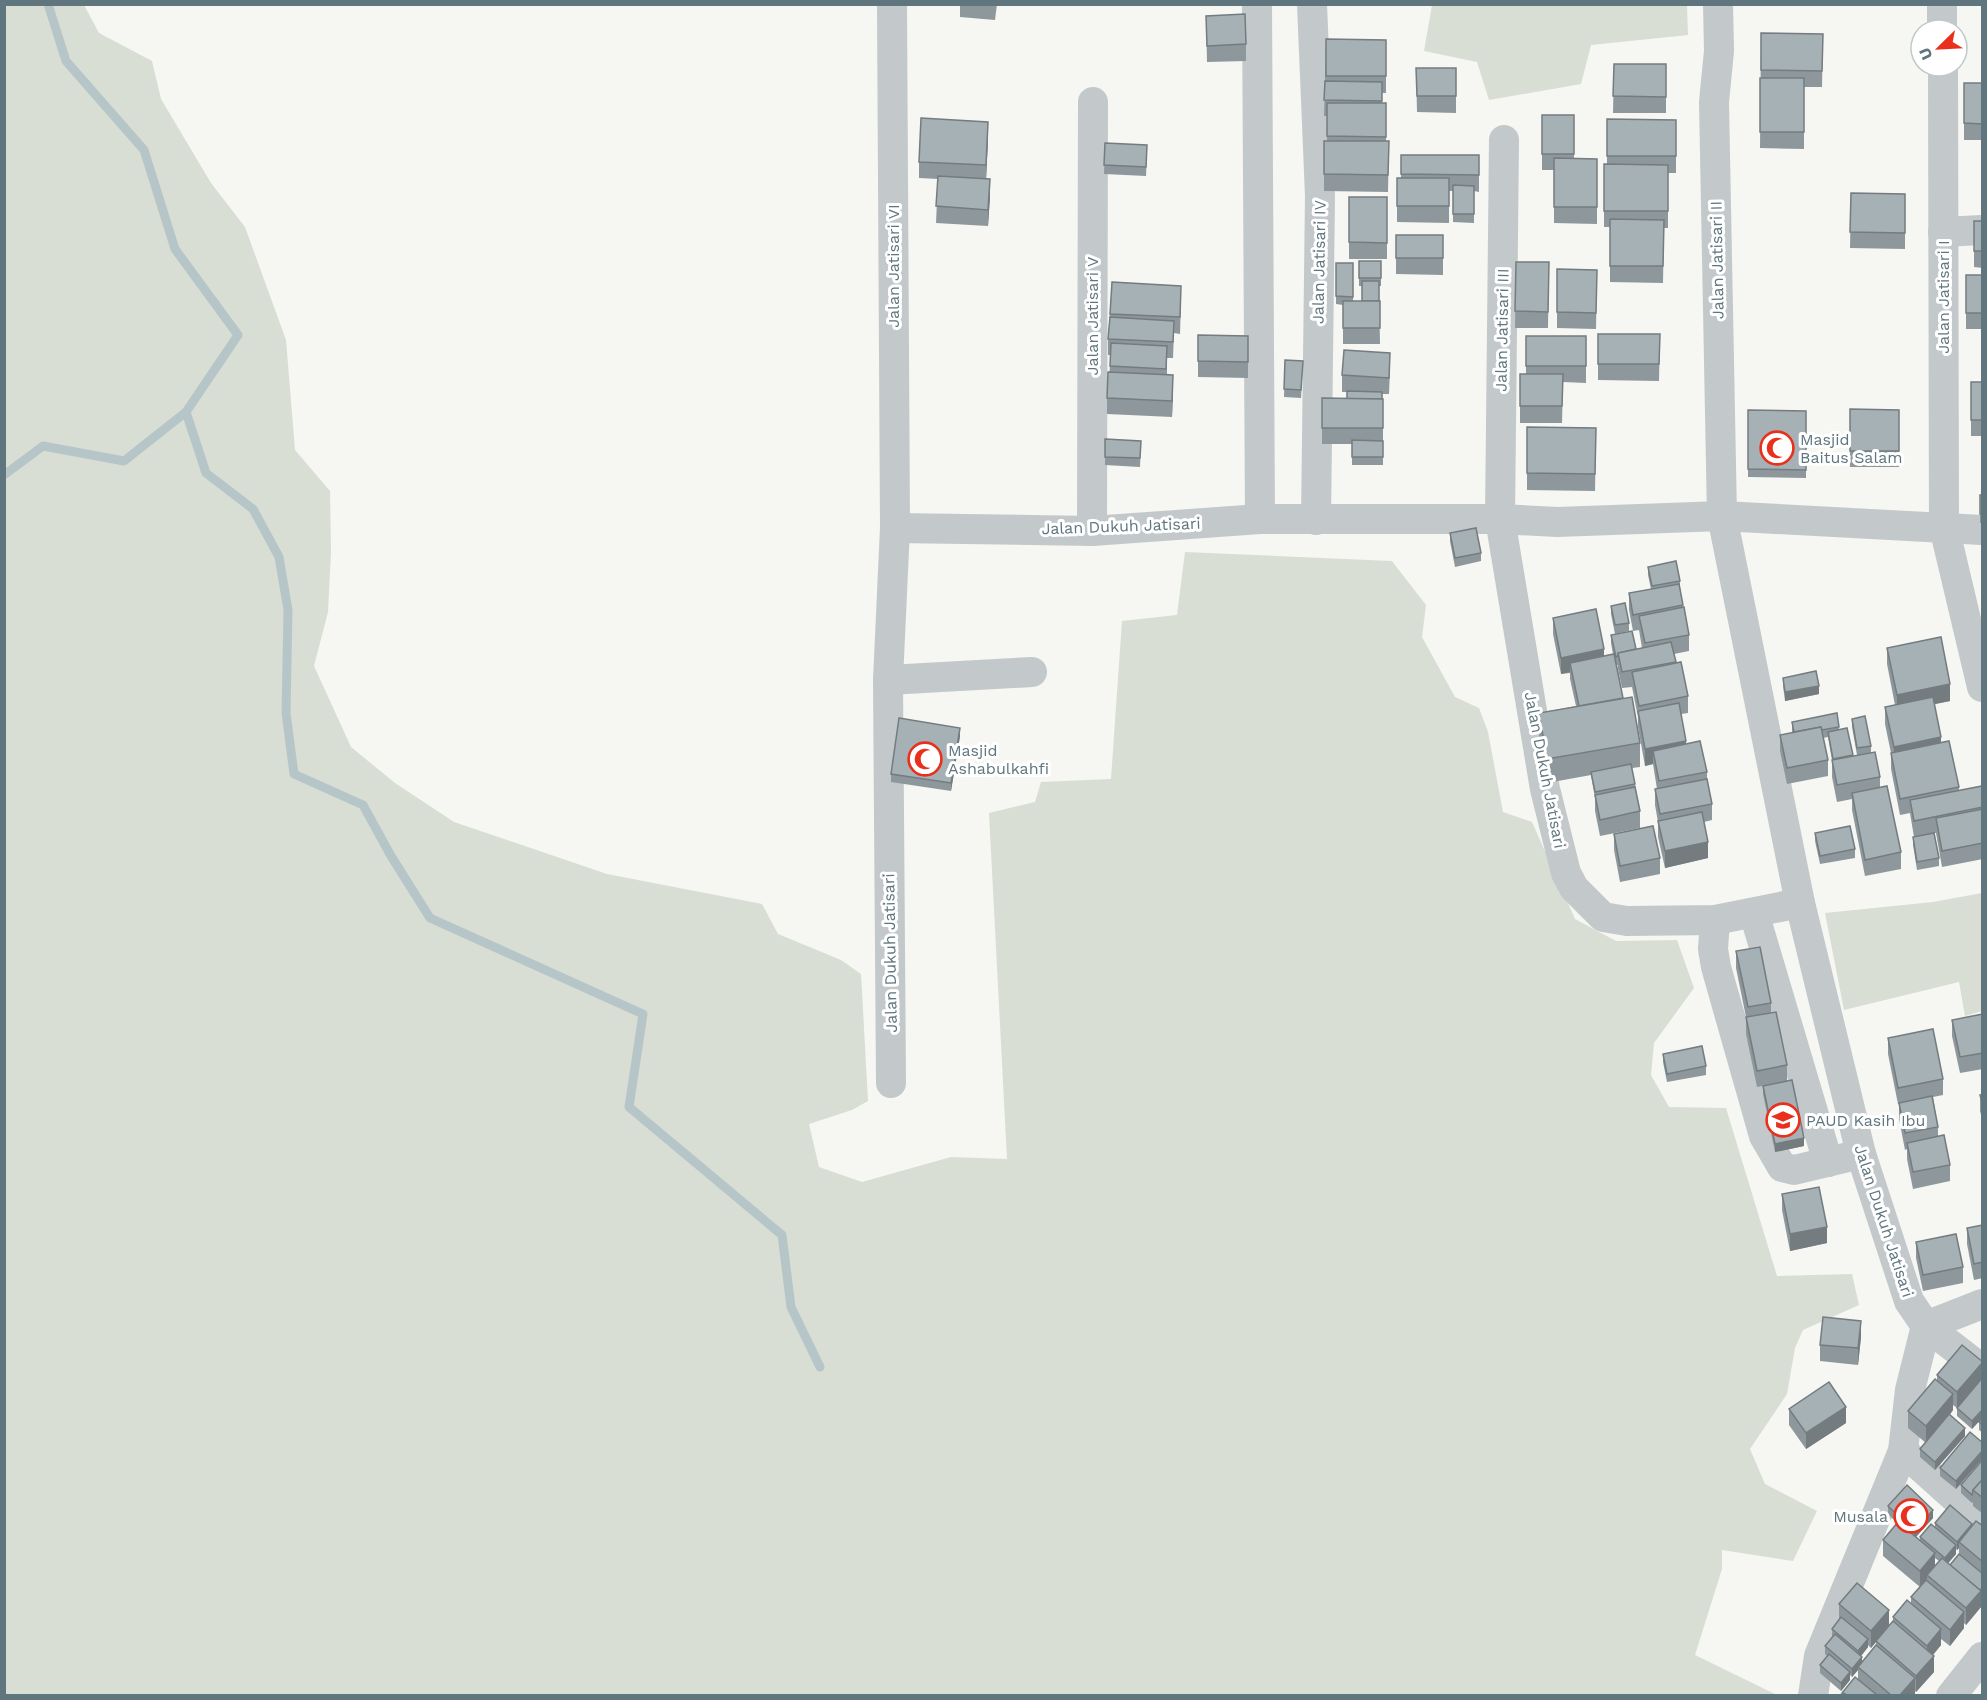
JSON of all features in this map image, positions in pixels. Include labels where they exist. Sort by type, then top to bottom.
[{"type":"street","name":"Jalan Jatisari VI","points":[[892,4],[895,528]]},
{"type":"street","points":[[1257,4],[1260,519]]},
{"type":"street","name":"Jalan Jatisari IV","points":[[1312,4],[1320,196],[1316,520]]},
{"type":"street","name":"Jalan Jatisari II","points":[[1718,4],[1719,51],[1714,102],[1722,516]]},
{"type":"street","name":"Jalan Jatisari I","points":[[1943,78],[1944,527]]},
{"type":"street","name":"Jalan Jatisari V","points":[[1092,531],[1093,102]]},
{"type":"street","name":"Jalan Jatisari III","points":[[1500,519],[1504,140]]},
{"type":"street","points":[[1943,232],[1983,230]]},
{"type":"street","name":"Jalan Dukuh Jatisari","points":[[1722,516],[1800,903],[1861,1154],[1909,1301],[1926,1326],[1983,1369]]},
{"type":"street","name":"Jalan Dukuh Jatisari","points":[[891,1083],[888,680],[895,528],[1092,531],[1260,519],[1500,519],[1557,522],[1722,516],[1983,531]]},
{"type":"street","name":"Jalan Dukuh Jatisari","points":[[1500,519],[1545,789],[1566,873],[1574,888],[1603,917],[1627,921],[1715,920],[1800,903]]},
{"type":"street","points":[[1944,527],[1983,687]]},
{"type":"street","points":[[888,680],[1032,672]]},
{"type":"street","points":[[1754,913],[1828,1162]]},
{"type":"street","points":[[1715,920],[1713,949],[1716,967],[1764,1136],[1773,1155],[1782,1167],[1794,1170],[1861,1154]]},
{"type":"street","points":[[1813,1695],[1819,1656],[1903,1451],[1910,1390],[1926,1326],[1983,1304]]},
{"type":"street","points":[[1903,1451],[1983,1522]]},
{"type":"street","points":[[1951,1695],[1983,1657]]},
{"type":"shaded area","points":[[5,5],[84,5],[99,33],[152,61],[161,99],[211,183],[245,227],[286,340],[295,450],[330,491],[331,552],[328,612],[314,666],[351,747],[395,783],[454,822],[607,874],[762,904],[778,934],[841,960],[861,974],[868,1101],[852,1110],[809,1124],[819,1167],[862,1182],[951,1157],[1007,1159],[989,813],[1035,802],[1041,782],[1111,779],[1122,621],[1177,615],[1185,552],[1392,561],[1426,605],[1422,637],[1455,697],[1479,708],[1488,732],[1503,812],[1532,822],[1575,919],[1616,941],[1677,940],[1694,988],[1654,1043],[1651,1075],[1669,1107],[1726,1108],[1777,1276],[1852,1274],[1859,1305],[1803,1330],[1795,1348],[1787,1394],[1750,1449],[1765,1484],[1817,1511],[1793,1561],[1722,1550],[1722,1569],[1695,1655],[1777,1695],[5,1696]]},
{"type":"shaded area","points":[[1432,5],[1687,5],[1688,35],[1591,45],[1581,84],[1489,100],[1477,62],[1424,51]]},
{"type":"shaded area","points":[[1982,893],[1982,1011],[1965,1016],[1959,982],[1844,1010],[1825,913],[1933,902]]},
{"type":"building","points":[[1245,14],[1246,44],[1207,46],[1206,16]]},
{"type":"building","points":[[1761,33],[1823,34],[1822,71],[1761,70]]},
{"type":"building","points":[[1326,39],[1386,40],[1386,76],[1326,76]]},
{"type":"building","points":[[1614,64],[1666,64],[1666,97],[1613,96]]},
{"type":"building","points":[[1416,68],[1456,68],[1456,96],[1417,96]]},
{"type":"building","points":[[1760,78],[1804,78],[1804,132],[1760,132]]},
{"type":"building","points":[[1325,81],[1382,82],[1382,101],[1324,100]]},
{"type":"building","points":[[1964,83],[1983,83],[1983,124],[1964,123]]},
{"type":"building","points":[[1327,103],[1386,103],[1386,137],[1327,136]]},
{"type":"building","points":[[1542,115],[1574,115],[1574,154],[1542,154]]},
{"type":"building","points":[[921,118],[988,122],[986,165],[919,162]]},
{"type":"building","points":[[1607,119],[1676,120],[1676,156],[1607,156]]},
{"type":"building","points":[[1324,141],[1389,141],[1388,175],[1324,174]]},
{"type":"building","points":[[1105,143],[1147,145],[1146,167],[1104,165]]},
{"type":"building","points":[[1401,155],[1479,155],[1479,175],[1401,174]]},
{"type":"building","points":[[1554,158],[1597,159],[1597,207],[1554,207]]},
{"type":"building","points":[[1604,164],[1668,165],[1668,211],[1604,211]]},
{"type":"building","points":[[938,176],[990,179],[988,210],[936,206]]},
{"type":"building","points":[[1397,178],[1449,178],[1449,206],[1397,206]]},
{"type":"building","points":[[1453,185],[1474,186],[1474,214],[1453,214]]},
{"type":"building","points":[[1851,193],[1905,194],[1905,233],[1850,232]]},
{"type":"building","points":[[1349,197],[1387,197],[1387,243],[1349,242]]},
{"type":"building","points":[[1610,219],[1664,220],[1663,266],[1610,266]]},
{"type":"building","points":[[1974,221],[1983,221],[1983,251],[1974,251]]},
{"type":"building","points":[[1396,235],[1443,235],[1443,258],[1396,258]]},
{"type":"building","points":[[1359,261],[1381,261],[1381,278],[1359,278]]},
{"type":"building","points":[[1516,262],[1549,262],[1548,312],[1515,311]]},
{"type":"building","points":[[1336,263],[1353,263],[1353,297],[1336,296]]},
{"type":"building","points":[[1557,269],[1597,270],[1596,313],[1557,312]]},
{"type":"building","points":[[1966,275],[1983,275],[1983,313],[1966,313]]},
{"type":"building","points":[[1362,281],[1379,281],[1379,301],[1362,301]]},
{"type":"building","points":[[1112,282],[1181,286],[1180,317],[1110,314]]},
{"type":"building","points":[[1343,301],[1380,301],[1380,328],[1343,328]]},
{"type":"building","points":[[1110,317],[1174,321],[1173,342],[1108,339]]},
{"type":"building","points":[[1598,334],[1660,334],[1659,364],[1598,364]]},
{"type":"building","points":[[1198,335],[1248,336],[1248,362],[1198,361]]},
{"type":"building","points":[[1526,336],[1586,336],[1586,366],[1526,366]]},
{"type":"building","points":[[1111,343],[1167,346],[1166,369],[1110,366]]},
{"type":"building","points":[[1344,350],[1390,353],[1389,378],[1342,375]]},
{"type":"building","points":[[1285,360],[1303,361],[1301,390],[1284,389]]},
{"type":"building","points":[[1108,372],[1173,375],[1172,401],[1107,398]]},
{"type":"building","points":[[1520,374],[1563,374],[1562,406],[1520,406]]},
{"type":"building","points":[[1971,382],[1983,382],[1983,420],[1971,420]]},
{"type":"building","points":[[1347,391],[1382,392],[1382,399],[1347,399]]},
{"type":"building","points":[[1322,398],[1383,399],[1383,428],[1322,428]]},
{"type":"building","points":[[1850,409],[1899,410],[1899,451],[1850,451]]},
{"type":"building","name":"Masjid Baitus Salam","points":[[1748,410],[1806,411],[1806,470],[1748,469]]},
{"type":"building","points":[[1527,427],[1596,428],[1595,474],[1527,473]]},
{"type":"building","points":[[1105,439],[1141,441],[1140,458],[1105,457]]},
{"type":"building","points":[[1352,440],[1383,441],[1383,457],[1352,457]]},
{"type":"building","points":[[1980,495],[1983,495],[1983,514],[1980,514]]},
{"type":"building","points":[[1476,528],[1481,553],[1455,558],[1450,533]]},
{"type":"building","points":[[1676,561],[1680,581],[1652,586],[1648,567]]},
{"type":"building","points":[[1679,584],[1683,605],[1633,615],[1629,593]]},
{"type":"building","points":[[1625,603],[1629,623],[1615,625],[1611,606]]},
{"type":"building","points":[[1684,607],[1689,635],[1645,643],[1639,616]]},
{"type":"building","points":[[1596,609],[1604,649],[1561,658],[1553,618]]},
{"type":"building","points":[[1632,631],[1636,649],[1618,653],[1616,657],[1611,635]]},
{"type":"building","points":[[1941,637],[1950,684],[1897,695],[1887,648]]},
{"type":"building","points":[[1671,642],[1676,662],[1622,672],[1618,653]]},
{"type":"building","points":[[1614,654],[1623,698],[1579,706],[1570,663]]},
{"type":"building","points":[[1681,662],[1688,696],[1639,706],[1632,672]]},
{"type":"building","points":[[1816,671],[1819,686],[1785,692],[1783,678]]},
{"type":"building","points":[[1632,697],[1640,743],[1547,759],[1539,713]]},
{"type":"building","points":[[1933,697],[1941,737],[1894,747],[1885,707]]},
{"type":"building","points":[[1679,703],[1686,741],[1645,749],[1638,711]]},
{"type":"building","points":[[1837,713],[1839,727],[1822,730],[1821,727],[1794,732],[1792,722]]},
{"type":"building","points":[[1865,716],[1871,746],[1857,748],[1852,719]]},
{"type":"building","name":"Masjid Ashabulkahfi","points":[[899,718],[960,728],[951,783],[891,774]]},
{"type":"building","points":[[1821,727],[1828,760],[1787,768],[1780,735]]},
{"type":"building","points":[[1847,728],[1853,755],[1833,759],[1828,732]]},
{"type":"building","points":[[1700,741],[1707,772],[1659,781],[1653,751]]},
{"type":"building","points":[[1949,741],[1959,787],[1900,799],[1891,753]]},
{"type":"building","points":[[1875,752],[1880,777],[1837,785],[1832,760]]},
{"type":"building","points":[[1631,764],[1635,784],[1595,792],[1591,772]]},
{"type":"building","points":[[1707,779],[1712,804],[1660,814],[1655,789]]},
{"type":"building","points":[[1887,786],[1901,852],[1865,860],[1852,793]]},
{"type":"building","points":[[1982,786],[1983,807],[1914,821],[1910,800]]},
{"type":"building","points":[[1635,787],[1640,811],[1600,820],[1595,795]]},
{"type":"building","points":[[1983,809],[1983,843],[1942,851],[1936,818]]},
{"type":"building","points":[[1702,812],[1708,842],[1665,851],[1658,821]]},
{"type":"building","points":[[1653,826],[1660,858],[1620,866],[1614,834]]},
{"type":"building","points":[[1850,826],[1855,849],[1820,856],[1815,833]]},
{"type":"building","points":[[1934,833],[1939,858],[1917,862],[1913,837]]},
{"type":"building","points":[[1760,947],[1771,1003],[1748,1007],[1736,951]]},
{"type":"building","points":[[1776,1012],[1787,1065],[1757,1071],[1746,1017]]},
{"type":"building","points":[[1983,1014],[1983,1053],[1960,1057],[1952,1020]]},
{"type":"building","points":[[1933,1029],[1943,1079],[1898,1088],[1888,1038]]},
{"type":"building","points":[[1702,1046],[1706,1066],[1667,1074],[1663,1054]]},
{"type":"building","name":"PAUD Kasih Ibu","points":[[1792,1080],[1804,1138],[1775,1144],[1763,1086]]},
{"type":"building","points":[[1932,1096],[1938,1127],[1905,1133],[1899,1103]]},
{"type":"building","points":[[1944,1135],[1950,1165],[1913,1172],[1907,1143]]},
{"type":"building","points":[[1819,1187],[1827,1227],[1790,1234],[1782,1194]]},
{"type":"building","points":[[1983,1225],[1983,1262],[1974,1264],[1967,1228]]},
{"type":"building","points":[[1956,1234],[1963,1267],[1923,1275],[1916,1242]]},
{"type":"building","points":[[1823,1317],[1861,1321],[1858,1348],[1820,1345]]},
{"type":"building","points":[[1962,1345],[1983,1362],[1957,1392],[1937,1375]]},
{"type":"building","points":[[1983,1377],[1983,1409],[1972,1421],[1957,1408]]},
{"type":"building","points":[[1935,1379],[1953,1394],[1926,1426],[1908,1411]]},
{"type":"building","points":[[1829,1382],[1846,1407],[1806,1433],[1789,1409]]},
{"type":"building","points":[[1949,1414],[1965,1428],[1935,1462],[1920,1449]]},
{"type":"building","points":[[1970,1432],[1983,1443],[1983,1450],[1956,1481],[1940,1468]]},
{"type":"building","points":[[1983,1459],[1983,1479],[1973,1490],[1972,1495],[1961,1485]]},
{"type":"building","points":[[1983,1479],[1983,1498],[1973,1490]]},
{"type":"building","name":"Musala","points":[[1907,1485],[1933,1510],[1914,1531],[1888,1506]]},
{"type":"building","points":[[1950,1505],[1972,1524],[1957,1542],[1935,1523]]},
{"type":"building","points":[[1976,1521],[1983,1526],[1983,1562],[1959,1542]]},
{"type":"building","points":[[1898,1522],[1935,1553],[1920,1571],[1883,1540]]},
{"type":"building","points":[[1931,1524],[1956,1545],[1945,1558],[1920,1537]]},
{"type":"building","points":[[1959,1554],[1983,1574],[1983,1587],[1980,1590],[1950,1565]]},
{"type":"building","points":[[1942,1558],[1981,1591],[1966,1608],[1927,1575]]},
{"type":"building","points":[[1926,1580],[1964,1612],[1950,1630],[1911,1597]]},
{"type":"building","points":[[1857,1583],[1889,1610],[1871,1631],[1839,1604]]},
{"type":"building","points":[[1907,1600],[1941,1629],[1927,1646],[1893,1617]]},
{"type":"building","points":[[1841,1617],[1868,1639],[1858,1651],[1832,1629]]},
{"type":"building","points":[[1893,1621],[1934,1656],[1916,1676],[1876,1641]]},
{"type":"building","points":[[1835,1634],[1862,1657],[1852,1669],[1825,1646]]},
{"type":"building","points":[[1876,1645],[1915,1678],[1900,1695],[1891,1695],[1858,1667]]},
{"type":"building","points":[[1829,1654],[1850,1672],[1841,1683],[1820,1665]]},
{"type":"building","points":[[1855,1677],[1877,1695],[1842,1693]]},
{"type":"waterway","points":[[48,4],[66,61],[144,150],[175,249],[238,335],[186,412],[206,473],[253,509],[279,557],[288,610],[286,713],[294,774],[363,805],[391,856],[430,918],[643,1014],[629,1107],[782,1235],[791,1307],[820,1367]]},
{"type":"waterway","points":[[4,475],[43,446],[124,461],[186,412]]},
{"type":"place","name":"Masjid Baitus Salam","points":[[1777,448]]},
{"type":"place","name":"Masjid Ashabulkahfi","points":[[925,759]]},
{"type":"place","name":"PAUD Kasih Ibu","points":[[1783,1120]]},
{"type":"place","name":"Musala","points":[[1911,1516]]}]
